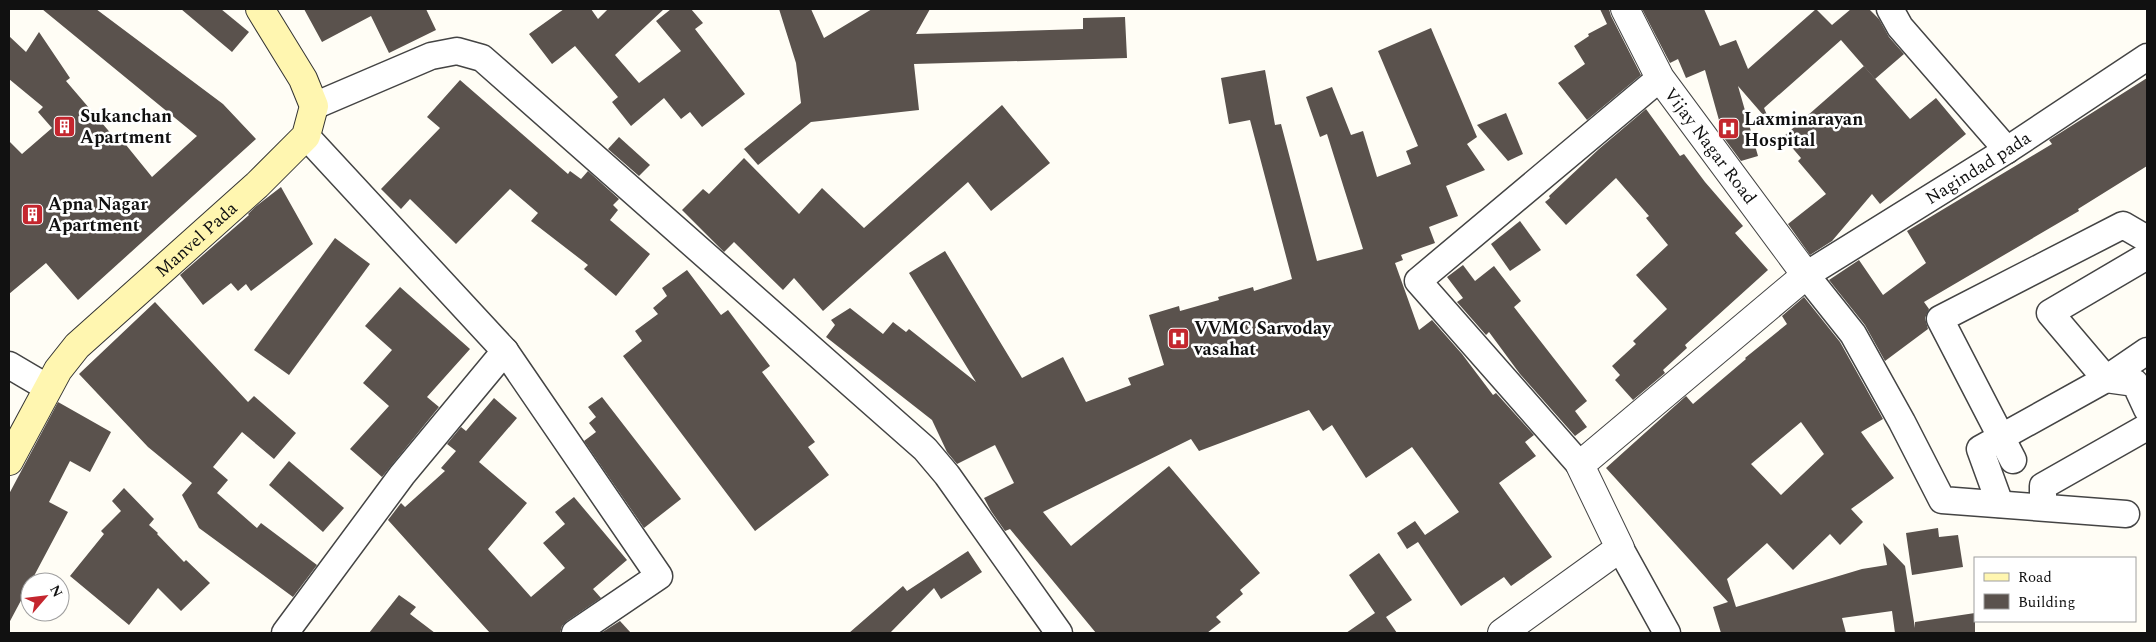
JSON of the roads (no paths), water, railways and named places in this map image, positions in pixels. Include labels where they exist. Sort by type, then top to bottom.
[{"type":"main road","points":[[260,9],[304,79],[314,106],[306,136]]},
{"type":"main road","name":"Manvel Pada","points":[[9,461],[58,370],[76,346],[257,185],[306,136]]},
{"type":"street","name":"Vijay Nagar Road","points":[[1625,9],[1660,78],[1806,275]]},
{"type":"street","points":[[1890,9],[1900,27],[2007,150]]},
{"type":"street","points":[[314,106],[432,56],[457,51],[482,58],[925,448],[947,475],[1059,633]]},
{"type":"street","name":"Nagindad pada","points":[[1806,275],[2007,150],[2147,57]]},
{"type":"street","points":[[1660,78],[1418,281],[1580,465],[1620,548],[1667,633]]},
{"type":"street","points":[[306,136],[505,351],[659,576],[575,633]]},
{"type":"street","points":[[2008,448],[1940,319],[2123,225],[2147,239]]},
{"type":"street","points":[[2147,256],[2050,313],[2106,379],[2135,383],[2147,408]]},
{"type":"street","points":[[1580,465],[1806,275],[1853,334],[1902,422],[1942,500],[2126,514]]},
{"type":"street","points":[[285,633],[402,475],[505,351]]},
{"type":"street","points":[[2000,504],[1980,449],[2008,448],[2147,351]]},
{"type":"street","points":[[9,365],[48,388]]},
{"type":"street","points":[[2043,507],[2043,486],[2147,427]]},
{"type":"street","points":[[1502,633],[1620,548]]},
{"type":"place","name":"Sukanchan Apartment","points":[[64,126]]},
{"type":"place","name":"Laxminarayan Hospital","points":[[1728,129]]},
{"type":"place","name":"Apna Nagar Apartment","points":[[32,214]]},
{"type":"place","name":"VVMC Sarvoday vasahat","points":[[1178,338]]}]
